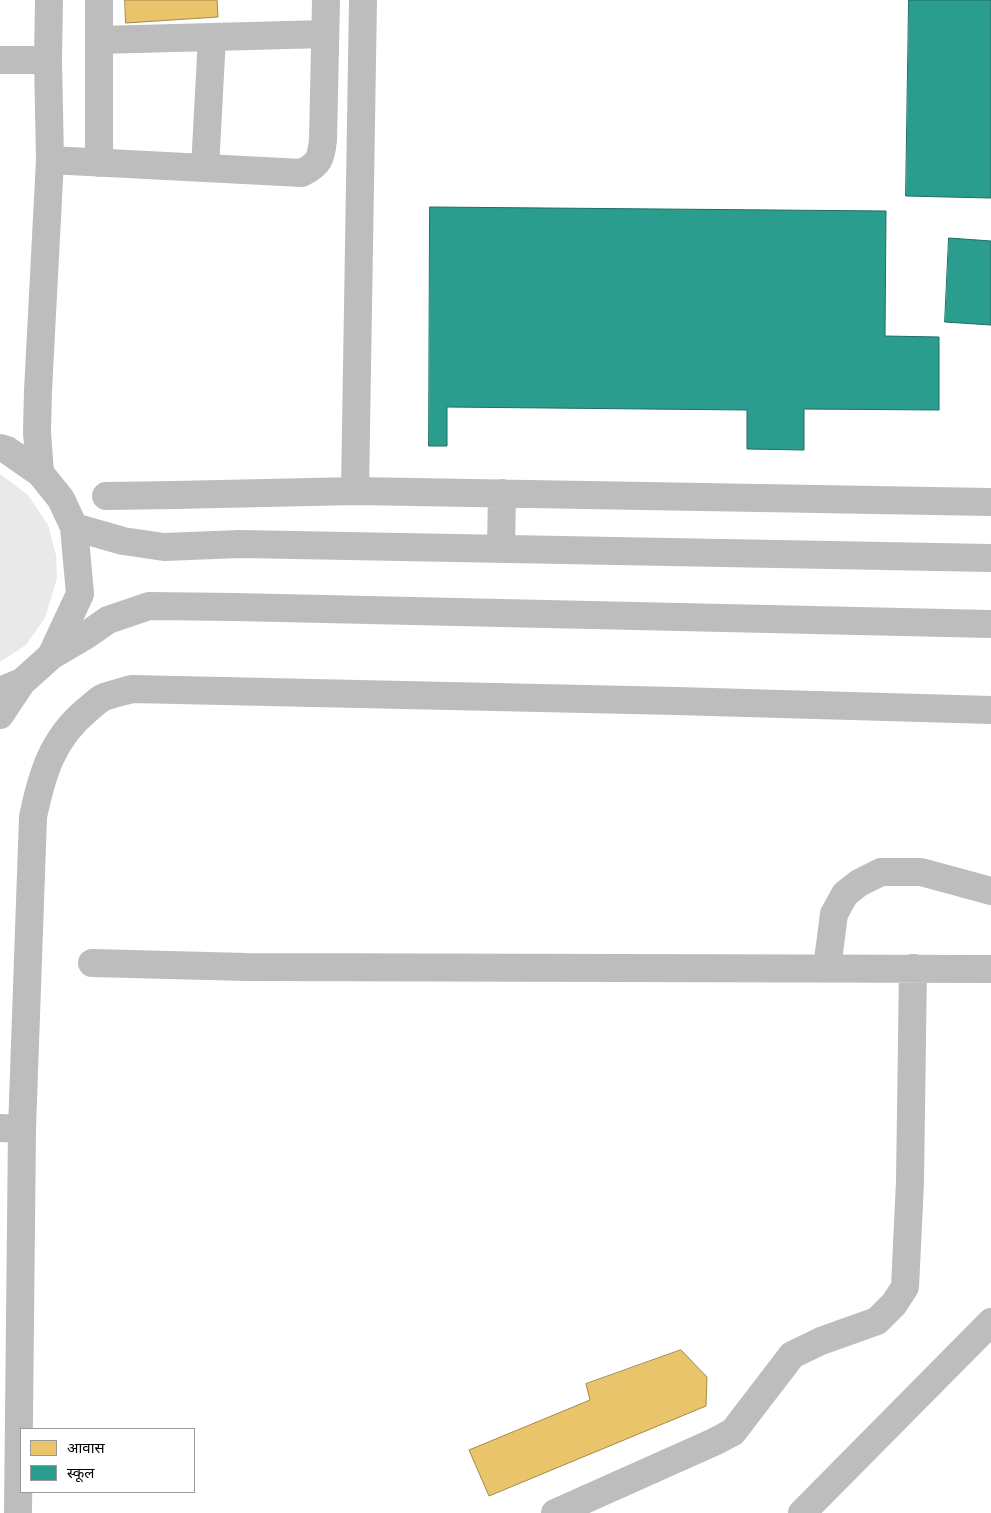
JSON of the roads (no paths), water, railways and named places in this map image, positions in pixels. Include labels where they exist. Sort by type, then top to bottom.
[{"type":"street","points":[[40,473],[37,432],[38,391],[50,160],[49,0]]},
{"type":"street","points":[[99,0],[99,163]]},
{"type":"street","points":[[50,160],[302,174],[314,167],[321,156],[326,0]]},
{"type":"street","points":[[355,491],[363,0]]},
{"type":"street","points":[[99,40],[325,34]]},
{"type":"street","points":[[205,168],[212,37]]},
{"type":"street","points":[[0,60],[48,60]]},
{"type":"street","points":[[2,443],[40,473],[61,499],[74,527],[80,594],[51,656]]},
{"type":"street","points":[[106,496],[355,491],[991,502]]},
{"type":"street","points":[[501,549],[502,494]]},
{"type":"street","points":[[74,527],[123,541],[164,546],[240,544],[991,558]]},
{"type":"street","points":[[0,715],[11,686],[51,656],[86,636],[108,620],[149,606],[991,624]]},
{"type":"street","points":[[18,1513],[11,1128],[33,817],[39,788],[48,760],[60,739],[74,721],[102,698],[132,689],[991,710]]},
{"type":"street","points":[[826,968],[834,914],[845,894],[859,882],[881,872],[921,872],[991,891]]},
{"type":"street","points":[[92,963],[246,966],[991,969]]},
{"type":"street","points":[[555,1513],[733,1432],[792,1355],[821,1341],[877,1321],[894,1304],[905,1287],[910,1182],[913,968]]},
{"type":"street","points":[[802,1513],[991,1322]]}]
